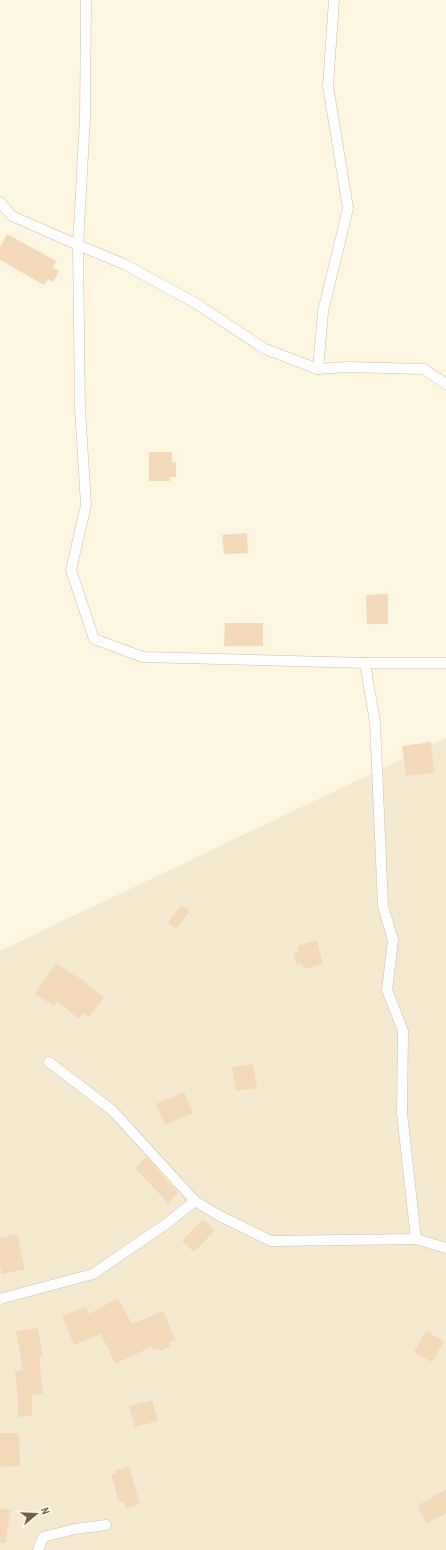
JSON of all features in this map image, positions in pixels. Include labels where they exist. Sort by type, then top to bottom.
[{"type":"street","points":[[86,0],[85,118],[78,245],[80,409],[86,505],[71,570],[94,639],[143,657],[365,663],[446,663]]},
{"type":"street","points":[[318,369],[323,312],[348,208],[328,86],[334,0]]},
{"type":"street","points":[[0,202],[12,216],[124,264],[197,304],[265,349],[318,369],[348,367],[424,369],[446,384]]},
{"type":"street","points":[[365,663],[375,722],[383,906],[392,940],[387,990],[403,1031],[402,1113],[416,1239]]},
{"type":"street","points":[[49,1062],[113,1111],[195,1201],[218,1215],[270,1241],[416,1239],[446,1248]]},
{"type":"street","points":[[0,1299],[93,1274],[166,1224],[195,1201]]},
{"type":"street","points":[[38,1550],[43,1537],[75,1529],[106,1525]]},
{"type":"shaded area","points":[[446,738],[446,1550],[0,1550],[0,951]]},
{"type":"building","points":[[7,234],[56,261],[53,268],[59,271],[53,282],[48,279],[44,285],[0,260],[0,247]]},
{"type":"building","points":[[149,452],[172,452],[172,462],[176,462],[176,477],[170,477],[170,481],[149,481]]},
{"type":"building","points":[[247,533],[248,553],[224,554],[222,535]]},
{"type":"building","points":[[388,594],[388,624],[367,624],[366,595]]},
{"type":"building","points":[[225,623],[263,623],[263,646],[224,646]]},
{"type":"building","points":[[431,742],[434,773],[406,776],[402,746]]},
{"type":"building","points":[[181,905],[190,911],[176,929],[168,923]]},
{"type":"building","points":[[317,940],[323,964],[304,969],[302,964],[297,965],[293,953],[299,952],[298,946]]},
{"type":"building","points":[[56,963],[84,981],[104,997],[89,1017],[84,1013],[79,1019],[57,1001],[54,1006],[35,994]]},
{"type":"building","points":[[253,1064],[257,1088],[236,1091],[232,1067]]},
{"type":"building","points":[[184,1092],[193,1113],[165,1125],[156,1104]]},
{"type":"building","points":[[146,1157],[178,1193],[168,1203],[135,1168]]},
{"type":"building","points":[[203,1219],[215,1230],[194,1252],[182,1241]]},
{"type":"building","points":[[17,1234],[25,1269],[2,1274],[0,1266],[0,1238]]},
{"type":"building","points":[[118,1298],[132,1324],[163,1311],[176,1340],[169,1343],[171,1346],[160,1351],[159,1348],[152,1350],[151,1347],[115,1364],[101,1334],[74,1345],[62,1316],[86,1307],[89,1314]]},
{"type":"building","points":[[38,1328],[43,1357],[39,1357],[43,1394],[32,1395],[32,1416],[18,1417],[15,1371],[23,1370],[16,1331]]},
{"type":"building","points":[[426,1331],[444,1341],[432,1362],[414,1352]]},
{"type":"building","points":[[152,1400],[158,1421],[135,1427],[129,1406]]},
{"type":"building","points":[[0,1433],[19,1433],[20,1466],[0,1467]]},
{"type":"building","points":[[129,1466],[140,1504],[126,1508],[124,1501],[119,1503],[111,1474],[116,1473],[115,1470]]},
{"type":"building","points":[[446,1489],[446,1513],[427,1524],[417,1506]]},
{"type":"building","points":[[0,1508],[11,1510],[5,1543],[0,1543]]}]
